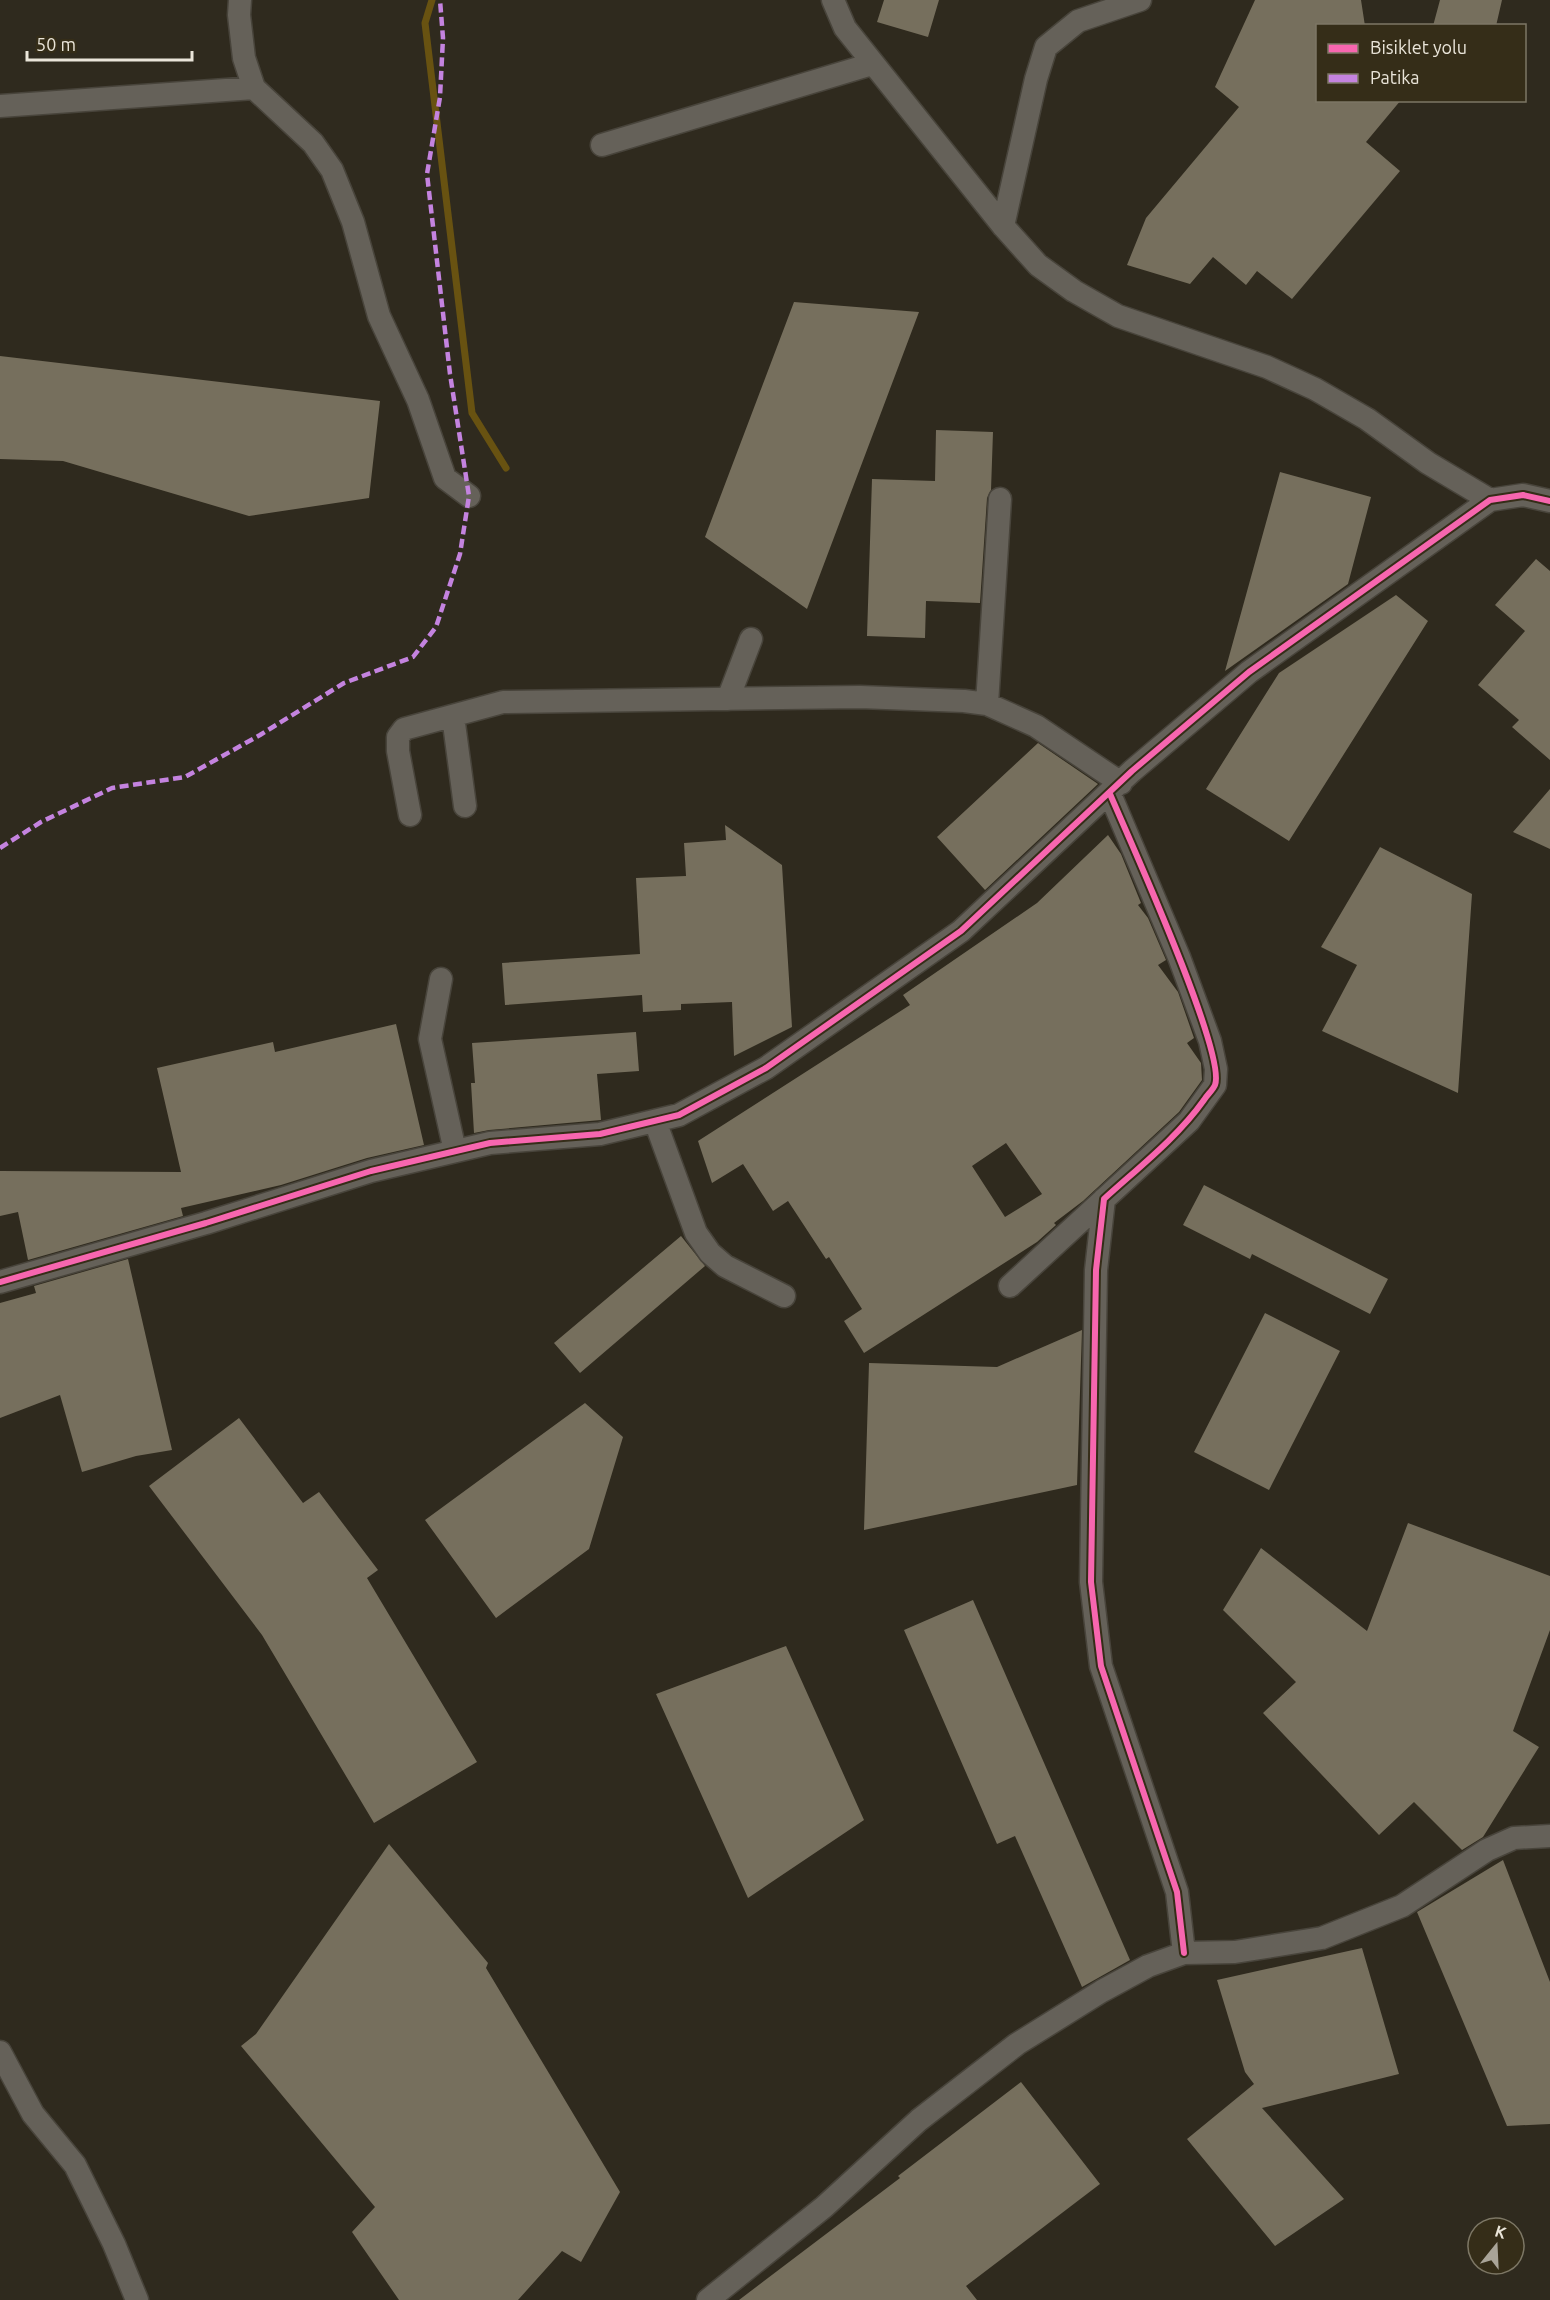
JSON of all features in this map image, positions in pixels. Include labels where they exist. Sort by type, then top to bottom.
[{"type":"street","points":[[240,0],[239,15],[244,58],[254,88],[313,143],[332,170],[353,222],[379,316],[418,400],[446,478],[469,496]]},
{"type":"street","points":[[833,0],[845,28],[872,64],[1038,265],[1074,291],[1118,316],[1267,367],[1315,389],[1367,419],[1428,463],[1490,500]]},
{"type":"street","points":[[1004,226],[1036,79],[1046,47],[1078,21],[1140,0]]},
{"type":"street","points":[[602,145],[872,64]]},
{"type":"street","points":[[0,106],[254,88]]},
{"type":"street","points":[[0,1282],[206,1223],[371,1171],[490,1143],[600,1134],[679,1115],[766,1068],[961,931],[1116,789],[1132,771],[1249,672],[1490,500],[1523,495],[1550,501]]},
{"type":"street","points":[[987,704],[1000,499]]},
{"type":"street","points":[[728,699],[751,639]]},
{"type":"street","points":[[410,815],[398,751],[398,737],[404,729],[503,702],[860,697],[964,701],[987,704],[1036,726],[1116,789],[1210,1041],[1216,1069],[1215,1084],[1189,1121],[1010,1286]]},
{"type":"street","points":[[453,716],[465,806]]},
{"type":"street","points":[[441,980],[430,1039],[455,1151]]},
{"type":"street","points":[[655,1121],[696,1233],[710,1253],[725,1266],[784,1296]]},
{"type":"street","points":[[1104,1199],[1096,1270],[1091,1582],[1101,1666],[1177,1892],[1184,1953]]},
{"type":"street","points":[[708,2300],[824,2207],[918,2120],[1017,2044],[1102,1991],[1148,1966],[1184,1953],[1235,1952],[1322,1938],[1402,1906],[1487,1850],[1514,1838],[1550,1836]]},
{"type":"street","points":[[0,2052],[33,2114],[75,2165],[114,2244],[137,2300]]},
{"type":"building","points":[[884,0],[939,0],[928,37],[877,22]]},
{"type":"building","points":[[1255,0],[1361,0],[1365,24],[1316,24],[1316,102],[1399,102],[1366,142],[1400,171],[1292,299],[1257,271],[1246,285],[1213,257],[1190,284],[1127,265],[1146,218],[1239,107],[1215,87]]},
{"type":"building","points":[[1440,0],[1502,0],[1496,24],[1434,24]]},
{"type":"building","points":[[794,302],[919,312],[807,609],[705,537]]},
{"type":"building","points":[[0,356],[380,401],[369,498],[249,516],[63,461],[0,459]]},
{"type":"building","points":[[936,430],[993,432],[991,490],[987,498],[980,603],[926,601],[925,638],[867,636],[872,479],[935,481]]},
{"type":"building","points":[[1280,472],[1371,497],[1348,584],[1225,671]]},
{"type":"building","points":[[1536,559],[1550,571],[1550,760],[1512,727],[1519,720],[1478,685],[1525,631],[1495,605]]},
{"type":"building","points":[[1396,595],[1428,621],[1289,841],[1206,789],[1279,673]]},
{"type":"building","points":[[1038,743],[1098,784],[985,890],[937,837]]},
{"type":"building","points":[[1550,789],[1550,849],[1513,832]]},
{"type":"building","points":[[725,825],[782,865],[792,1027],[734,1056],[732,1002],[681,1004],[681,1010],[643,1012],[642,995],[505,1005],[502,963],[640,954],[636,878],[686,876],[684,843],[726,840]]},
{"type":"building","points":[[1108,835],[1121,854],[1141,903],[1138,905],[1148,918],[1166,960],[1158,965],[1178,992],[1194,1038],[1187,1043],[1201,1063],[1202,1080],[1179,1112],[1083,1201],[1054,1223],[1056,1225],[1037,1242],[864,1353],[844,1321],[862,1309],[829,1257],[826,1259],[788,1201],[773,1211],[743,1164],[712,1183],[698,1141],[910,1005],[903,995],[1037,903]],"holes":[[[1006,1143],[1042,1194],[1005,1217],[972,1166]]]},
{"type":"building","points":[[1380,847],[1472,894],[1458,1093],[1322,1031],[1357,965],[1321,947]]},
{"type":"building","points":[[396,1024],[424,1145],[367,1158],[281,1185],[181,1208],[183,1216],[28,1260],[18,1212],[0,1216],[0,1171],[181,1172],[157,1068],[273,1042],[275,1052]]},
{"type":"building","points":[[636,1032],[639,1071],[597,1074],[601,1120],[474,1133],[471,1083],[475,1083],[472,1043]]},
{"type":"building","points":[[1204,1185],[1388,1279],[1370,1314],[1252,1254],[1250,1259],[1183,1225]]},
{"type":"building","points":[[681,1236],[705,1266],[580,1373],[554,1343]]},
{"type":"building","points":[[128,1259],[172,1450],[136,1456],[82,1472],[60,1395],[0,1418],[0,1303],[36,1293],[34,1286]]},
{"type":"building","points":[[1265,1313],[1340,1351],[1269,1490],[1194,1452]]},
{"type":"building","points":[[1082,1330],[1077,1485],[864,1530],[869,1363],[997,1367]]},
{"type":"building","points":[[585,1403],[623,1437],[589,1549],[496,1618],[425,1520]]},
{"type":"building","points":[[239,1418],[303,1503],[319,1492],[378,1570],[367,1578],[477,1762],[374,1823],[262,1635],[149,1486]]},
{"type":"building","points":[[1408,1523],[1550,1576],[1550,1630],[1513,1731],[1539,1747],[1483,1837],[1462,1850],[1414,1802],[1379,1835],[1263,1713],[1296,1682],[1223,1610],[1261,1548],[1367,1631]]},
{"type":"building","points":[[973,1600],[1130,1960],[1082,1987],[1015,1836],[997,1844],[904,1630]]},
{"type":"building","points":[[786,1646],[864,1820],[748,1898],[656,1694]]},
{"type":"building","points":[[389,1844],[488,1963],[486,1968],[620,2192],[581,2262],[562,2251],[518,2300],[399,2300],[352,2232],[375,2207],[241,2046],[256,2034]]},
{"type":"building","points":[[1503,1860],[1550,1982],[1550,2124],[1507,2126],[1417,1912]]},
{"type":"building","points":[[1362,1948],[1399,2074],[1262,2108],[1344,2199],[1275,2246],[1187,2139],[1254,2084],[1245,2072],[1217,1980]]},
{"type":"building","points":[[1021,2082],[1100,2184],[966,2286],[977,2300],[739,2300],[900,2178],[898,2176]]},
{"type":"waterway","points":[[432,0],[425,23],[472,413],[506,468]]},
{"type":"marked path","points":[[0,848],[41,822],[112,788],[185,777],[260,735],[344,683],[413,657],[436,627],[460,554],[469,496],[450,374],[427,174],[440,97],[443,38],[440,0]]},
{"type":"cycle path","points":[[0,1282],[206,1223],[371,1171],[490,1143],[600,1134],[679,1115],[766,1068],[961,931],[1132,771],[1249,672],[1490,500],[1523,495],[1550,501]]},
{"type":"cycle path","points":[[1110,794],[1192,990],[1215,1065],[1215,1085],[1193,1114],[1157,1152],[1104,1199],[1096,1270],[1091,1582],[1101,1666],[1177,1892],[1184,1953]]}]
